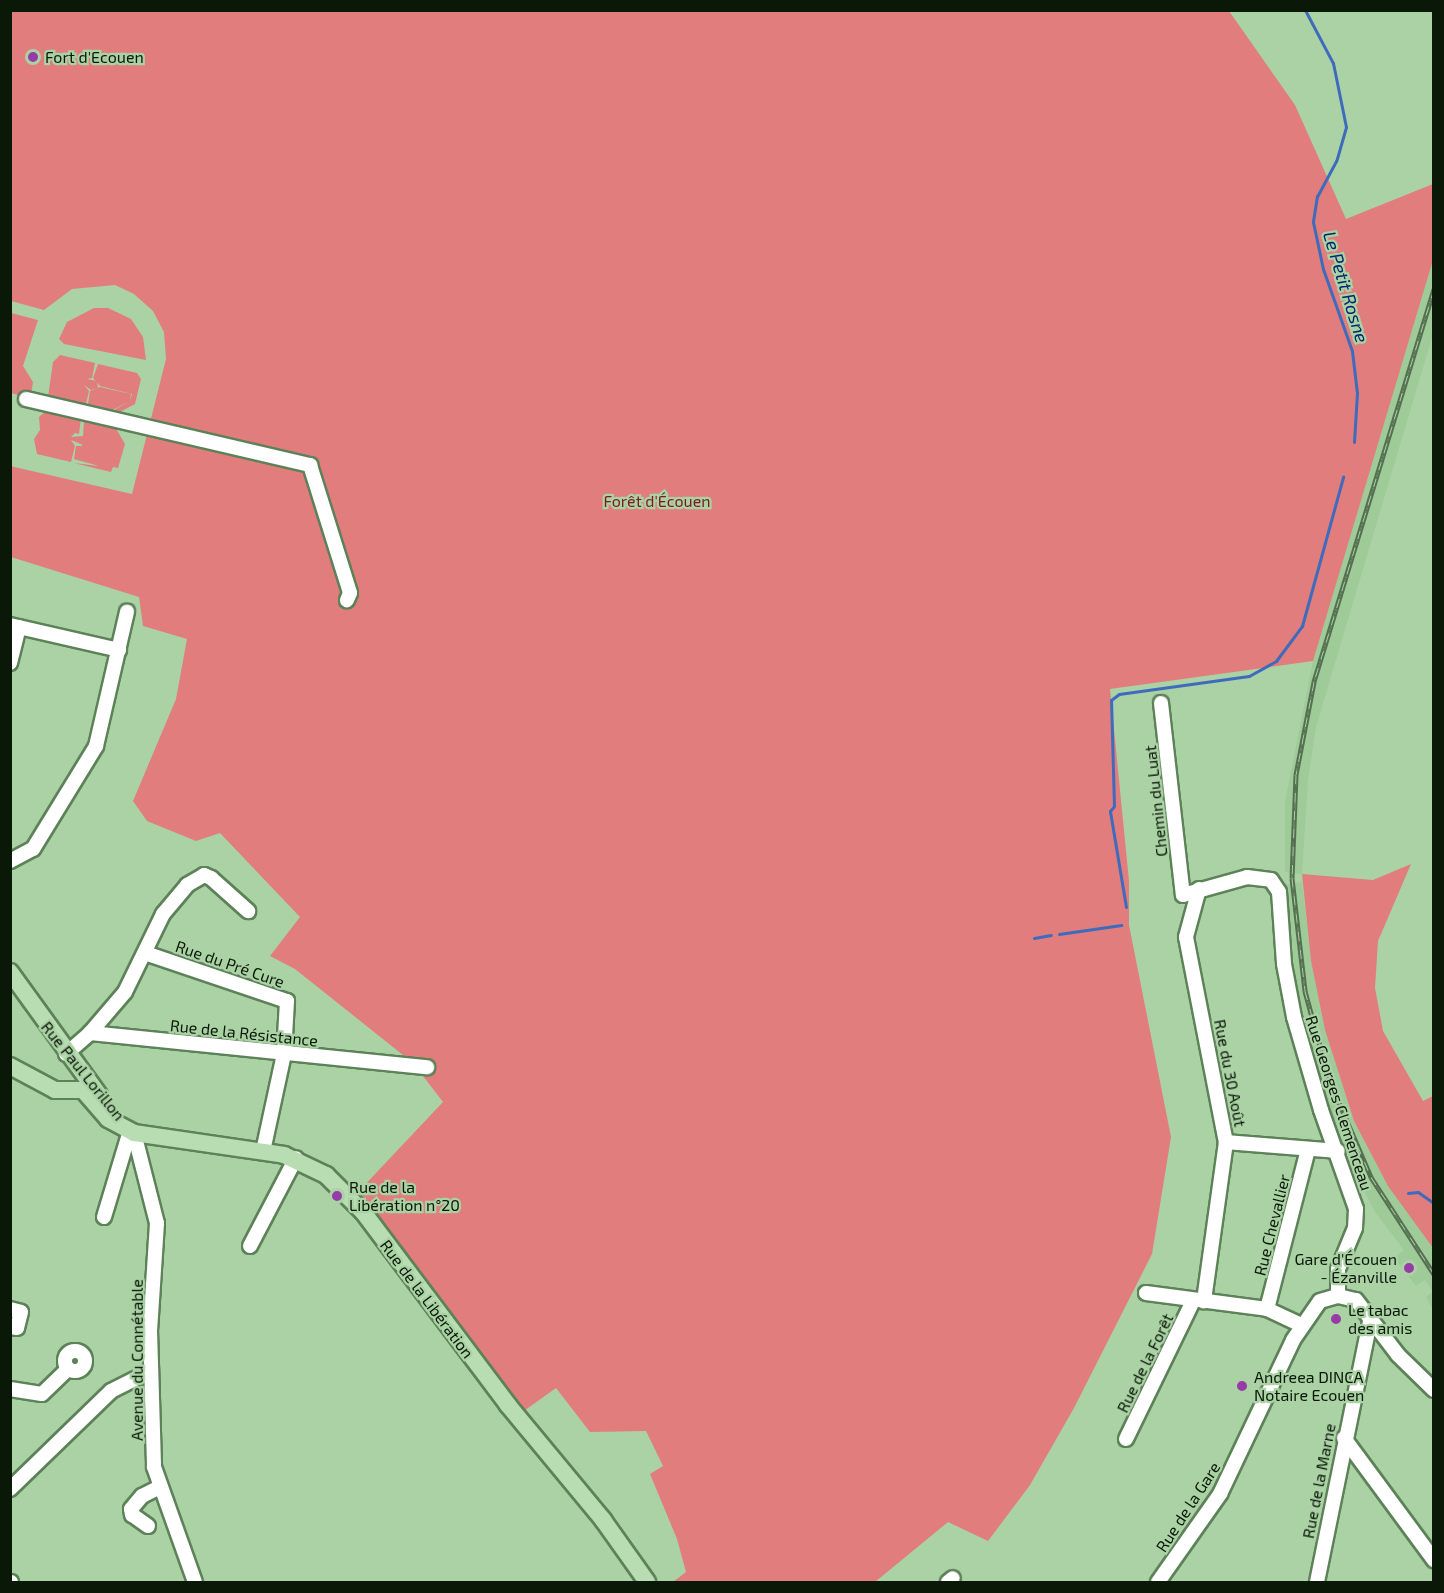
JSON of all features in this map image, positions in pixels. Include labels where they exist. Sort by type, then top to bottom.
[{"type":"main road","name":"Rue Paul Lorillon","points":[[10,972],[66,1054],[132,1132]]},
{"type":"main road","points":[[10,1066],[51,1089],[74,1089]]},
{"type":"main road","name":"Rue Paul Lorillon","points":[[74,1089],[86,1092],[108,1119],[132,1132]]},
{"type":"main road","name":"Rue de la Libération","points":[[132,1132],[296,1158],[326,1175],[357,1205],[508,1405],[603,1520],[647,1582]]},
{"type":"street","points":[[26,399],[310,465],[350,593],[347,600]]},
{"type":"street","points":[[10,861],[33,849],[96,746],[127,612]]},
{"type":"street","points":[[10,663],[15,626],[119,650]]},
{"type":"street","name":"Chemin du Luat","points":[[1161,703],[1183,895],[1200,889]]},
{"type":"street","name":"Rue du Pré Cure","points":[[90,1032],[125,992],[163,914],[187,885],[204,875],[217,882],[248,911]]},
{"type":"street","name":"Rue Georges Clemenceau","points":[[1200,889],[1247,877],[1274,882],[1280,897],[1284,964],[1294,1017],[1321,1110],[1338,1151],[1356,1209],[1355,1228],[1338,1269],[1338,1296]]},
{"type":"street","name":"Rue du 30 Août","points":[[1199,1301],[1226,1142],[1186,937],[1200,889]]},
{"type":"street","name":"Rue du Pré Cure","points":[[145,953],[287,1000],[284,1054]]},
{"type":"street","points":[[66,1054],[90,1032]]},
{"type":"street","name":"Rue de la Résistance","points":[[90,1032],[284,1054],[427,1067]]},
{"type":"street","points":[[263,1151],[284,1054]]},
{"type":"street","points":[[74,1089],[79,1071]]},
{"type":"street","points":[[104,1217],[132,1132]]},
{"type":"street","name":"Avenue du Connétable","points":[[132,1132],[157,1223],[151,1371],[153,1456],[160,1488],[195,1582]]},
{"type":"street","points":[[1226,1142],[1338,1151]]},
{"type":"street","name":"Rue Chevallier","points":[[1267,1308],[1308,1149]]},
{"type":"street","points":[[250,1246],[296,1158]]},
{"type":"street","points":[[1146,1293],[1267,1308],[1301,1325]]},
{"type":"street","points":[[1338,1296],[1356,1300],[1371,1316],[1398,1355],[1434,1390]]},
{"type":"street","name":"Rue de la Gare","points":[[1158,1582],[1220,1494],[1301,1325],[1315,1305],[1338,1296]]},
{"type":"street","name":"Rue de la Forêt","points":[[1126,1439],[1199,1301]]},
{"type":"street","points":[[10,1309],[21,1312],[17,1328],[10,1327]]},
{"type":"street","name":"Rue de la Marne","points":[[1317,1582],[1344,1438],[1371,1316]]},
{"type":"street","points":[[10,1389],[42,1394],[68,1369]]},
{"type":"street","points":[[10,1489],[105,1395],[151,1371]]},
{"type":"street","points":[[123,1385],[151,1390]]},
{"type":"street","points":[[1344,1438],[1434,1560]]},
{"type":"street","points":[[148,1526],[132,1515],[131,1509],[142,1496],[160,1488]]},
{"type":"shaded area","points":[[1433,260],[1433,334],[1316,727],[1308,780],[1302,874],[1285,872],[1285,802],[1313,661]]},
{"type":"shaded area","points":[[1302,882],[1311,961],[1325,1030],[1354,1121],[1433,1248],[1433,1292],[1425,1280],[1416,1286],[1394,1258],[1404,1250],[1375,1212],[1357,1178],[1320,1082],[1296,980],[1286,884]]},
{"type":"shaded area","points":[[1433,1292],[1433,1310],[1426,1297]]},
{"type":"green space","name":"Forêt d'Écouen","points":[[11,11],[1229,11],[1295,105],[1346,219],[1433,184],[1433,260],[1313,661],[1110,689],[1129,881],[1129,925],[1171,1137],[1152,1254],[1074,1408],[1030,1485],[988,1541],[948,1522],[875,1582],[673,1582],[686,1572],[677,1539],[650,1474],[663,1466],[646,1431],[590,1432],[556,1388],[521,1413],[359,1191],[443,1102],[413,1063],[295,969],[270,956],[300,917],[220,833],[196,841],[147,821],[133,801],[176,699],[187,639],[143,626],[139,597],[11,557],[10,466],[132,494],[166,359],[164,332],[153,311],[134,294],[115,285],[72,289],[44,310],[11,301]]},
{"type":"green space","points":[[94,308],[108,308],[131,319],[143,337],[146,360],[64,344],[59,339],[67,322]]},
{"type":"green space","points":[[11,313],[38,320],[23,366],[33,382],[31,395],[26,397],[11,393]]},
{"type":"green space","points":[[60,355],[95,363],[92,378],[87,379],[97,381],[98,388],[91,390],[84,385],[89,391],[86,404],[71,401],[84,407],[48,397],[53,362]]},
{"type":"green space","points":[[98,364],[137,373],[141,379],[135,404],[116,414],[89,407],[113,411],[129,401],[113,410],[88,404],[90,391],[100,387],[131,394],[130,401],[132,394],[100,386],[93,378]]},
{"type":"green space","points":[[47,410],[81,418],[79,434],[75,433],[71,437],[83,436],[84,419],[114,425],[125,444],[118,468],[113,467],[111,472],[74,463],[99,466],[74,459],[76,446],[83,445],[71,440],[75,446],[71,462],[37,454],[34,439],[40,430],[39,417]]},
{"type":"green space","points":[[1411,864],[1378,941],[1375,988],[1383,1031],[1423,1101],[1433,1096],[1433,1248],[1388,1186],[1354,1121],[1325,1030],[1311,961],[1302,874],[1373,880]]},
{"type":"waterway","name":"Le Petit Rosne","points":[[1305,10],[1333,63],[1346,127],[1336,161],[1317,196],[1313,222],[1323,269],[1352,351],[1357,393],[1354,442]]},
{"type":"waterway","points":[[1126,907],[1110,811],[1114,806],[1111,700],[1119,694],[1249,676],[1276,661],[1302,626],[1343,477]]},
{"type":"waterway","points":[[1059,934],[1121,925]]},
{"type":"waterway","points":[[1034,938],[1051,935]]},
{"type":"waterway","points":[[1408,1193],[1418,1192],[1434,1203]]},
{"type":"railway","points":[[1434,289],[1314,682],[1296,775],[1292,878],[1305,991],[1329,1079],[1371,1177],[1434,1274]]},
{"type":"place","name":"Fort d'Ecouen","points":[[33,57]]},
{"type":"place","name":"Rue de la Libération n°20","points":[[337,1196]]},
{"type":"place","name":"Gare d'Écouen - Ézanville","points":[[1409,1268]]},
{"type":"place","name":"Le tabac des amis","points":[[1336,1319]]},
{"type":"place","name":"Andreea DINCA Notaire Ecouen","points":[[1242,1386]]}]
